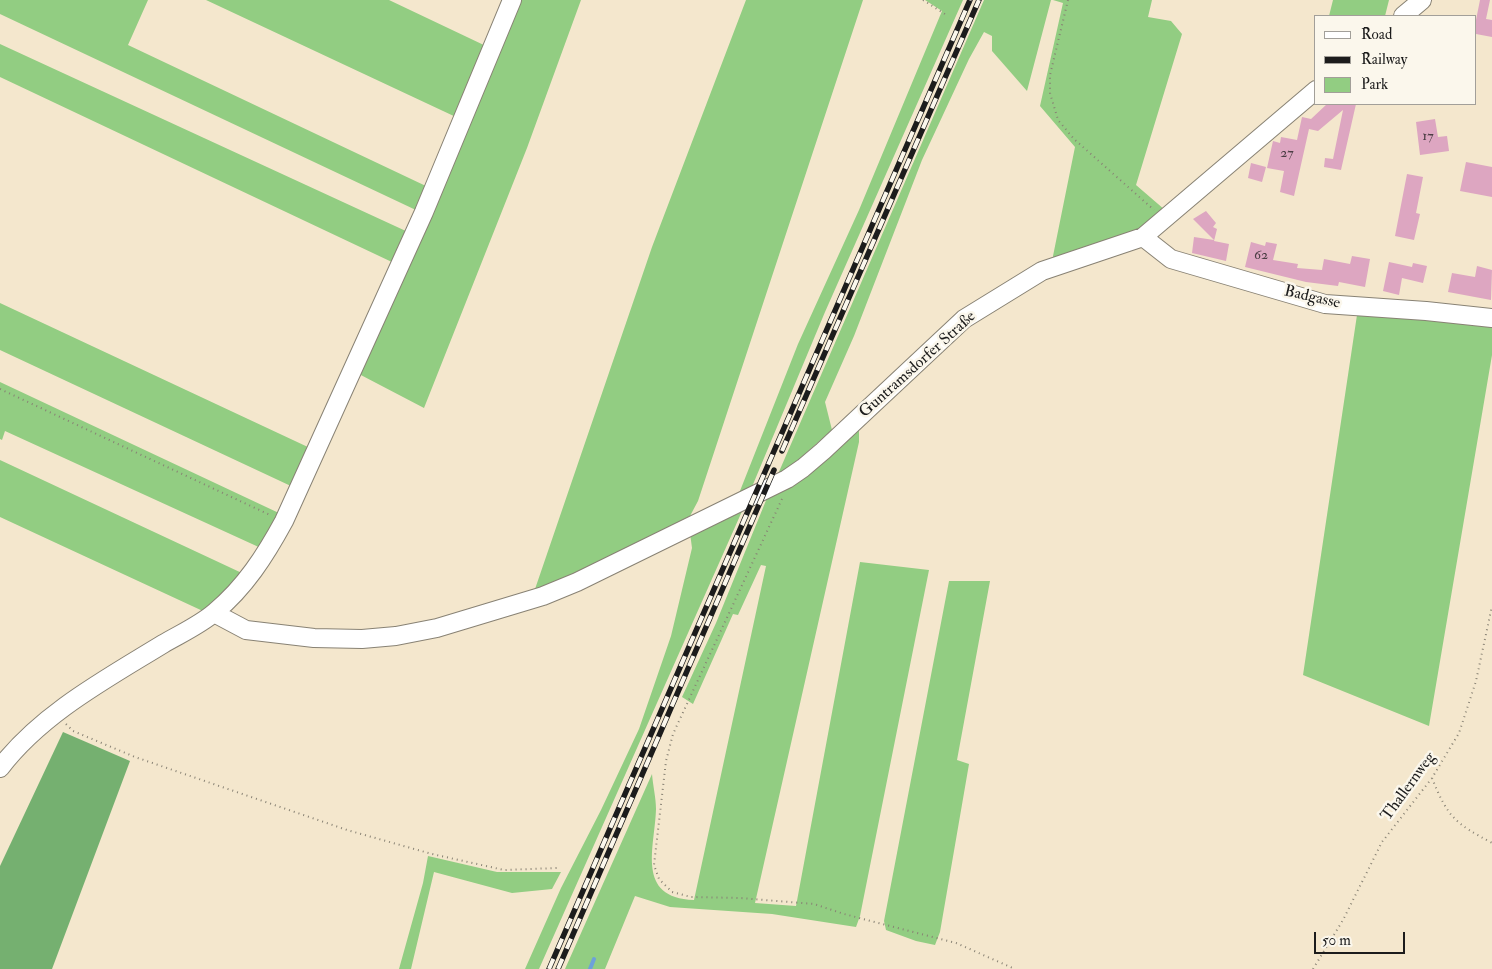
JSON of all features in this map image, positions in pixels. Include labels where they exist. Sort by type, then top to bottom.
[{"type":"street","points":[[0,768],[14,749],[55,714],[110,677],[214,613],[240,589],[264,557],[284,522],[424,212],[512,0]]},
{"type":"street","points":[[1403,15],[1422,0]]},
{"type":"street","name":"Guntramsdorfer Straße","points":[[214,613],[246,630],[314,638],[362,640],[437,628],[526,602],[577,582],[780,482],[803,468],[964,320],[1042,271],[1143,237],[1314,92]]},
{"type":"street","name":"Badgasse","points":[[1143,237],[1171,259],[1325,304],[1492,318]]},
{"type":"path","points":[[923,0],[948,16]]},
{"type":"path","points":[[1068,0],[1050,75],[1050,93],[1058,120],[1074,139],[1165,220]]},
{"type":"path","points":[[0,388],[284,522]]},
{"type":"path","points":[[780,482],[781,503],[674,734],[666,761],[654,865],[659,879],[672,892],[691,897],[740,898],[814,904],[844,914],[956,943],[1015,969]]},
{"type":"path","name":"Thallernweg","points":[[1313,969],[1343,920],[1382,842],[1432,778],[1459,733],[1476,681],[1492,606]]},
{"type":"path","points":[[55,714],[73,731],[135,757],[347,830],[432,854],[504,870],[557,868]]},
{"type":"path","points":[[1432,778],[1441,802],[1450,814],[1466,828],[1492,843]]},
{"type":"green space","points":[[0,0],[148,0],[128,45],[428,187],[418,211],[0,14]]},
{"type":"green space","points":[[206,0],[389,0],[488,47],[458,118]]},
{"type":"green space","points":[[519,0],[581,0],[527,148],[424,408],[357,373]]},
{"type":"green space","points":[[746,0],[863,0],[698,501],[690,516],[572,577],[534,592],[652,247]]},
{"type":"green space","points":[[925,0],[963,0],[825,312],[749,494],[738,496],[798,344],[859,210],[942,11]]},
{"type":"green space","points":[[984,0],[1051,0],[1027,91],[992,51],[992,36],[984,32],[969,59],[922,160],[854,336],[825,402],[832,430],[787,470],[778,474]]},
{"type":"green space","points":[[1053,0],[1152,0],[1148,17],[1171,21],[1182,34],[1136,185],[1165,210],[1138,231],[1054,262],[1053,256],[1075,147],[1040,106],[1063,3]]},
{"type":"green space","points":[[1333,0],[1389,0],[1385,15],[1329,15]]},
{"type":"green space","points":[[0,44],[408,232],[394,263],[0,77]]},
{"type":"green space","points":[[0,303],[310,448],[293,487],[0,350]]},
{"type":"green space","points":[[1357,315],[1492,325],[1492,355],[1429,726],[1303,675]]},
{"type":"green space","points":[[0,382],[281,514],[263,549],[5,431],[2,440],[0,439]]},
{"type":"green space","points":[[859,427],[859,442],[755,903],[796,906],[860,562],[929,570],[860,916],[856,927],[772,914],[670,907],[635,896],[605,969],[565,969],[652,774],[656,809],[652,868],[656,880],[663,890],[675,897],[694,900],[766,566],[761,565],[738,615],[733,614],[693,704],[682,697],[716,623],[767,498],[787,489]]},
{"type":"green space","points":[[0,460],[244,574],[205,612],[0,517]]},
{"type":"green space","points":[[743,509],[539,969],[525,969],[561,888],[601,810],[639,729],[671,636],[692,548],[690,533]]},
{"type":"green space","points":[[949,581],[990,581],[957,760],[969,764],[940,932],[935,945],[916,941],[886,930],[884,921]]},
{"type":"green space","points":[[63,732],[130,761],[52,969],[0,969],[0,866]]},
{"type":"green space","points":[[428,856],[497,872],[561,872],[552,889],[512,893],[434,872],[411,969],[399,969],[423,883]]},
{"type":"building","points":[[1480,0],[1490,0],[1486,19],[1492,20],[1492,37],[1477,34],[1477,15]]},
{"type":"building","points":[[1326,105],[1356,105],[1341,170],[1324,167],[1325,158],[1333,159],[1343,110],[1318,131],[1309,129],[1294,196],[1280,192],[1284,171],[1267,168],[1273,141],[1280,143],[1281,137],[1297,140],[1302,117],[1311,119]]},
{"type":"building","points":[[1435,119],[1438,137],[1447,136],[1449,151],[1420,155],[1416,122]]},
{"type":"building","points":[[1466,162],[1492,167],[1492,197],[1460,191]]},
{"type":"building","points":[[1251,163],[1266,167],[1262,182],[1248,178]]},
{"type":"building","points":[[1407,174],[1423,177],[1416,213],[1420,214],[1414,240],[1395,236]]},
{"type":"building","points":[[1206,211],[1216,223],[1213,227],[1217,229],[1214,241],[1229,244],[1226,261],[1192,253],[1194,237],[1214,240],[1193,219]]},
{"type":"building","points":[[1251,242],[1265,246],[1266,242],[1277,244],[1273,260],[1298,264],[1297,268],[1322,270],[1324,259],[1350,264],[1352,256],[1370,259],[1365,287],[1339,282],[1338,286],[1306,282],[1245,267]]},
{"type":"building","points":[[1389,262],[1412,267],[1413,263],[1427,266],[1423,283],[1402,278],[1399,295],[1383,291]]},
{"type":"building","points":[[1477,266],[1492,270],[1491,300],[1448,292],[1452,273],[1475,277]]},
{"type":"waterway","points":[[590,969],[594,959]]},
{"type":"railway","points":[[549,969],[970,0]]},
{"type":"railway","points":[[782,451],[979,0]]},
{"type":"railway","points":[[558,969],[774,470]]}]
